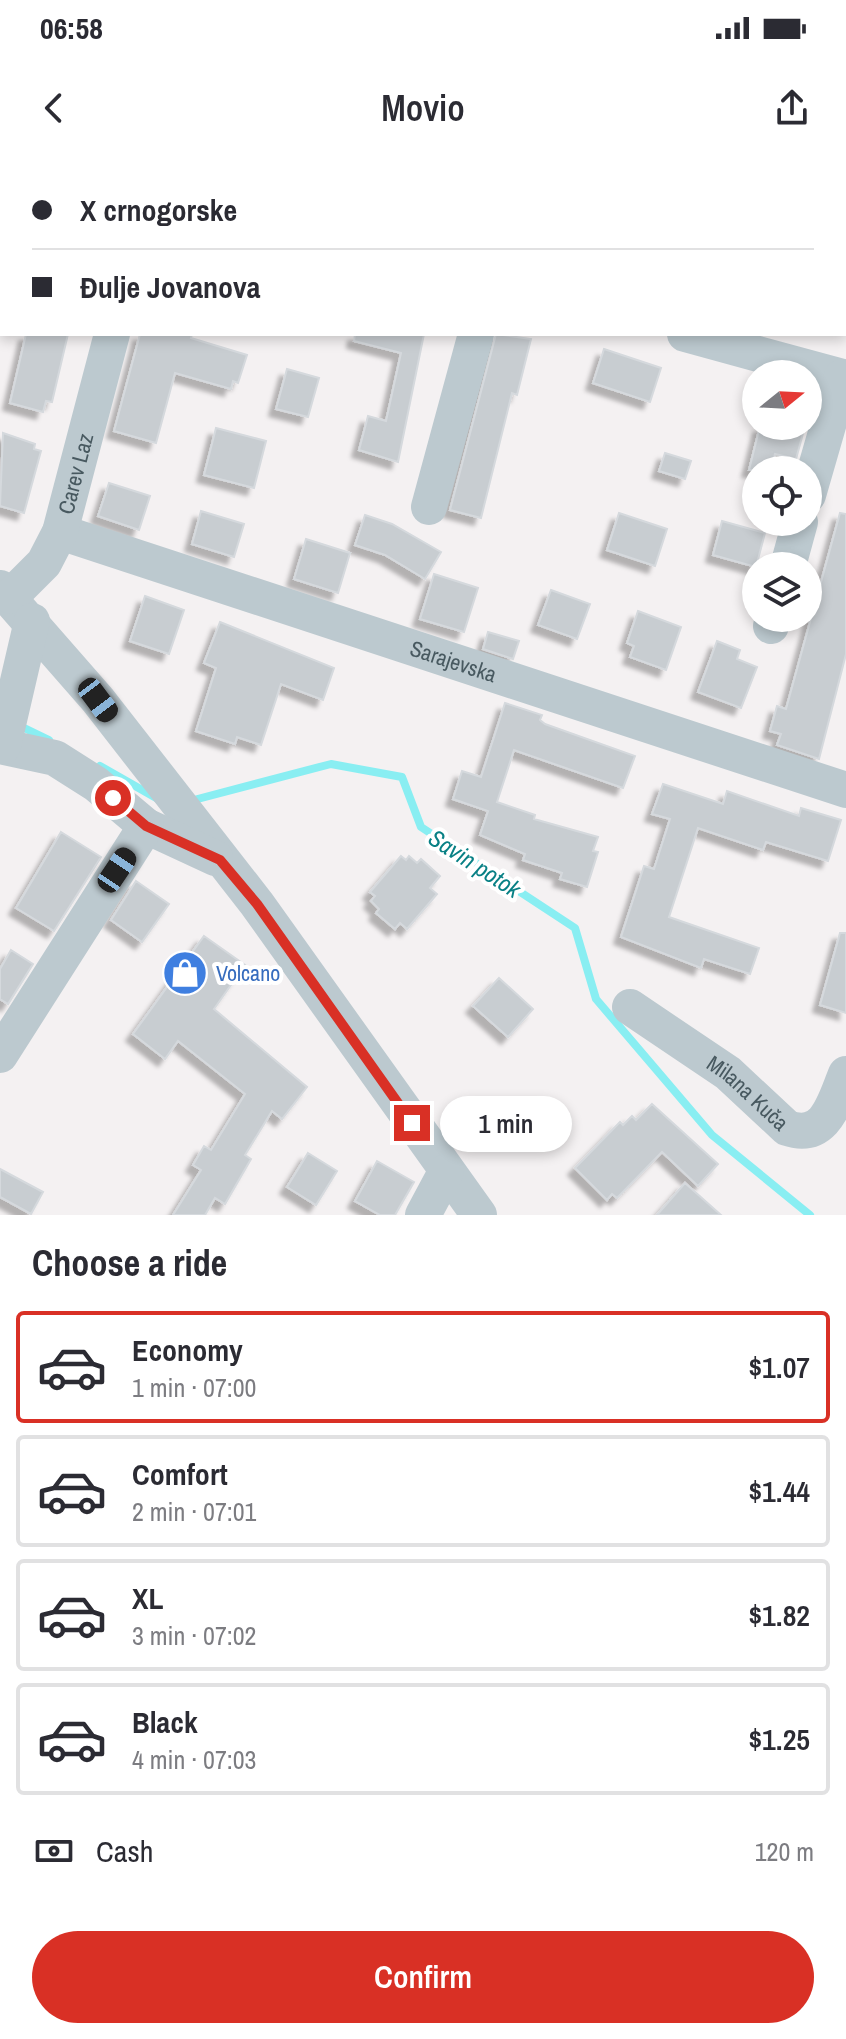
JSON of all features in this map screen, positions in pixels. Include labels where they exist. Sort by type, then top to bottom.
[{"type":"street","name":"Carev Laz","points":[[14,602],[44,563],[60,532],[111,336]]},
{"type":"street","points":[[429,507],[475,336]]},
{"type":"street","points":[[692,336],[844,378],[820,456]]},
{"type":"street","name":"Sarajevska","points":[[60,532],[846,790]]},
{"type":"street","points":[[14,602],[19,684],[3,741],[55,758],[96,784],[146,826],[220,860]]},
{"type":"street","points":[[14,602],[257,904],[479,1215]]},
{"type":"street","points":[[0,1055],[146,826]]},
{"type":"street","name":"Milana Kuča","points":[[630,1007],[717,1065],[787,1128],[797,1131],[820,1126],[828,1118],[846,1074]]},
{"type":"street","points":[[423,1215],[446,1172]]},
{"type":"building","points":[[26,336],[68,336],[52,402],[46,401],[43,412],[10,403]]},
{"type":"building","points":[[139,336],[192,336],[247,355],[238,383],[233,381],[231,389],[175,373],[156,443],[114,431]]},
{"type":"building","points":[[355,336],[424,336],[398,462],[359,450],[368,416],[386,421],[401,353],[354,341]]},
{"type":"building","points":[[495,336],[531,339],[517,395],[512,393],[481,518],[450,510]]},
{"type":"building","points":[[604,349],[661,368],[650,402],[593,383]]},
{"type":"building","points":[[287,369],[319,378],[308,417],[276,409]]},
{"type":"building","points":[[216,428],[266,441],[254,488],[204,475]]},
{"type":"building","points":[[3,433],[35,444],[34,449],[41,451],[24,513],[0,506]]},
{"type":"building","points":[[756,440],[801,440],[797,456],[752,456]]},
{"type":"building","points":[[665,453],[691,461],[685,479],[659,471]]},
{"type":"building","points":[[109,483],[150,496],[139,530],[98,516]]},
{"type":"building","points":[[201,511],[244,524],[234,557],[192,544]]},
{"type":"building","points":[[619,513],[667,529],[655,566],[607,550]]},
{"type":"building","points":[[840,513],[846,514],[846,654],[819,759],[777,745],[781,734],[770,731],[777,706],[786,709],[807,632],[822,632],[822,578]]},
{"type":"building","points":[[365,515],[392,524],[441,552],[425,579],[385,555],[355,545]]},
{"type":"building","points":[[722,521],[742,527],[742,536],[764,536],[760,552],[742,552],[742,563],[713,555]]},
{"type":"building","points":[[306,539],[350,553],[338,593],[294,579]]},
{"type":"building","points":[[434,574],[478,588],[464,632],[420,619]]},
{"type":"building","points":[[551,590],[590,604],[577,639],[538,625]]},
{"type":"building","points":[[145,596],[184,610],[169,654],[130,641]]},
{"type":"building","points":[[638,611],[681,627],[666,670],[630,657],[634,646],[627,643]]},
{"type":"building","points":[[220,622],[334,668],[323,700],[281,684],[261,745],[237,737],[235,744],[196,731],[216,668],[204,663]]},
{"type":"building","points":[[488,632],[519,641],[513,659],[483,649]]},
{"type":"building","points":[[717,641],[740,650],[737,659],[757,667],[741,708],[698,692]]},
{"type":"building","points":[[505,703],[542,715],[540,720],[545,724],[635,756],[623,788],[514,750],[497,802],[535,815],[534,819],[598,837],[593,851],[598,852],[587,887],[560,879],[562,873],[523,860],[525,854],[480,835],[488,811],[453,799],[462,771],[481,777]]},
{"type":"building","points":[[663,784],[723,804],[727,791],[799,816],[801,808],[841,820],[828,861],[766,842],[763,850],[698,828],[669,917],[759,948],[750,974],[704,959],[701,968],[621,937],[644,866],[654,869],[670,819],[652,814]]},
{"type":"building","points":[[61,832],[101,857],[54,931],[16,908]]},
{"type":"building","points":[[401,856],[406,860],[409,856],[417,863],[421,859],[440,876],[430,888],[437,894],[407,929],[400,923],[395,929],[376,913],[379,909],[371,901],[375,896],[370,892]]},
{"type":"building","points":[[136,881],[169,904],[142,942],[111,920]]},
{"type":"building","points":[[840,933],[846,933],[846,1013],[820,1005]]},
{"type":"building","points":[[204,936],[245,965],[214,1009],[307,1087],[282,1119],[272,1111],[245,1155],[251,1159],[225,1204],[215,1198],[205,1215],[173,1215],[201,1170],[193,1165],[204,1146],[211,1150],[245,1094],[178,1041],[165,1059],[133,1034]]},
{"type":"building","points":[[11,950],[33,964],[8,1004],[0,999],[0,969]]},
{"type":"building","points":[[499,978],[533,1009],[508,1037],[473,1006]]},
{"type":"building","points":[[652,1104],[718,1164],[698,1186],[662,1152],[617,1198],[612,1194],[607,1200],[575,1168],[620,1122],[623,1125],[632,1116],[636,1120]]},
{"type":"building","points":[[308,1153],[337,1171],[316,1205],[287,1187]]},
{"type":"building","points":[[377,1161],[414,1182],[395,1215],[380,1215],[355,1201]]},
{"type":"building","points":[[0,1169],[43,1192],[31,1214],[0,1197]]},
{"type":"building","points":[[685,1183],[721,1215],[657,1215]]},
{"type":"waterway","name":"Savin potok","points":[[18,725],[49,740]]},
{"type":"waterway","name":"Savin potok","points":[[190,801],[331,764],[402,777],[421,827],[575,928],[596,999],[712,1135],[810,1215]]},
{"type":"waterway","name":"Savin potok","points":[[100,766],[158,799]]},
{"type":"place","name":"Volcano","points":[[185,973]]},
{"type":"route","points":[[113,798],[146,826],[220,860],[257,904],[412,1123]]}]
